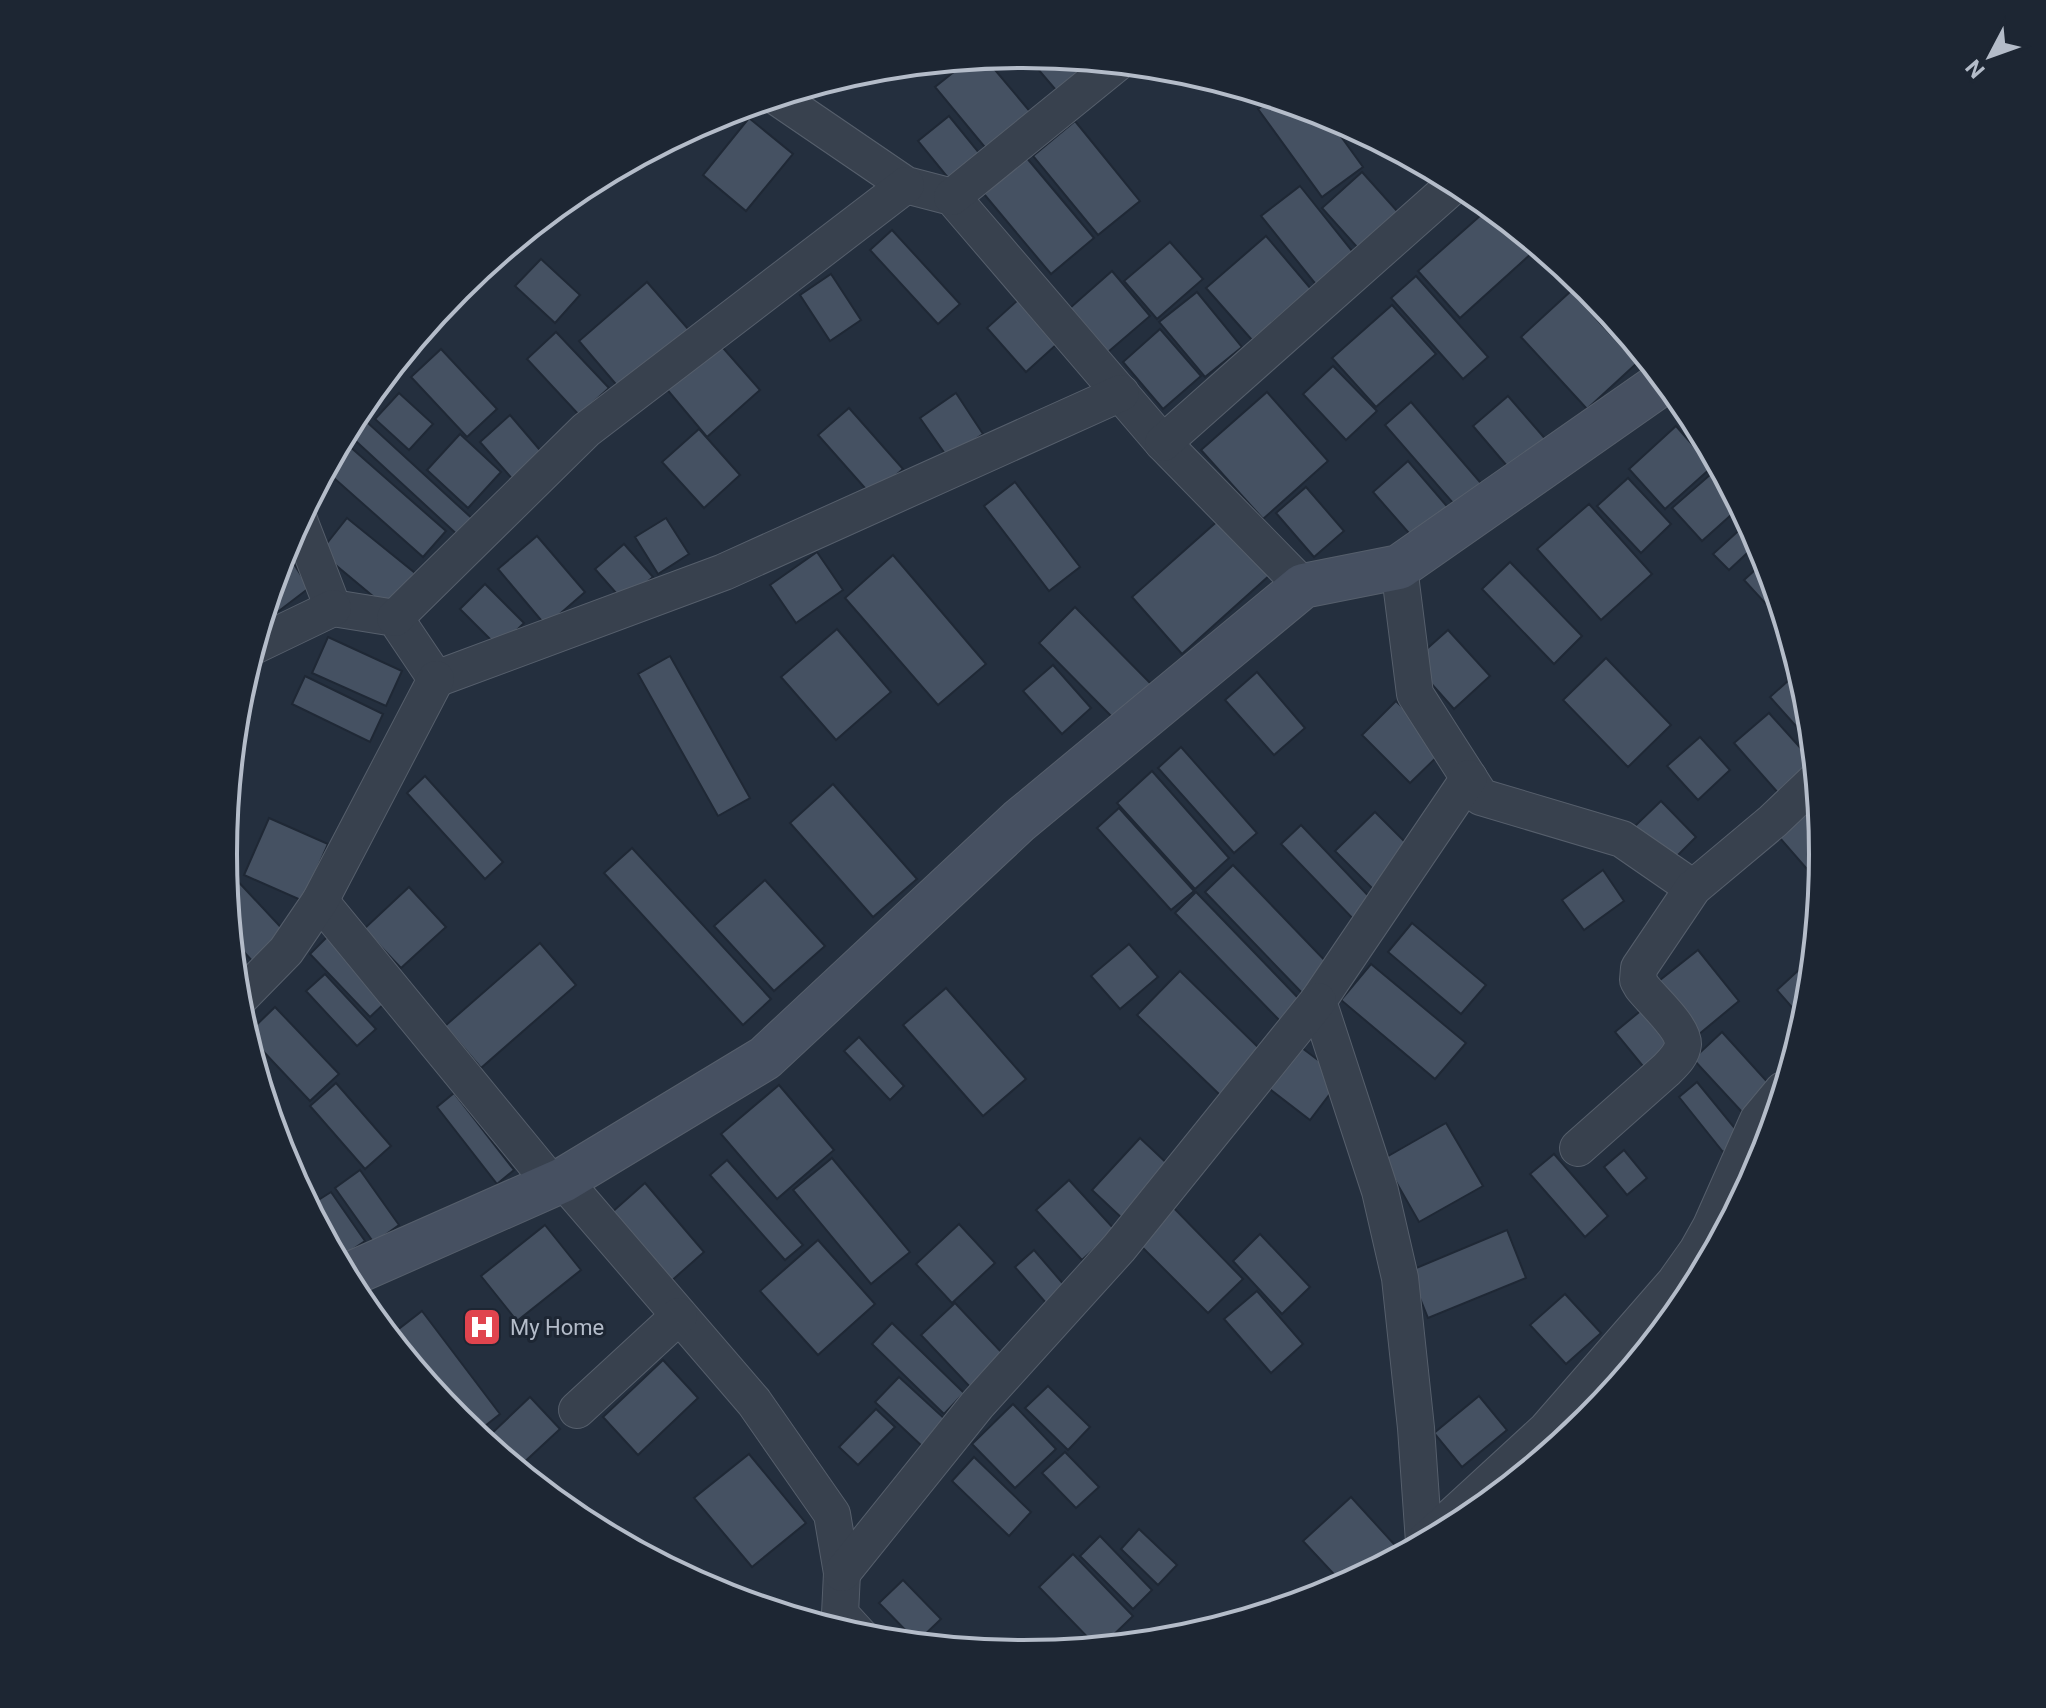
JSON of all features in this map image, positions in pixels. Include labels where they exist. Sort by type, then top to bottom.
[{"type":"street","points":[[952,197],[1105,73]]},
{"type":"street","points":[[788,105],[906,185],[952,197],[1163,443],[1303,586]]},
{"type":"street","points":[[395,618],[586,430],[906,185]]},
{"type":"street","points":[[1163,443],[1446,192]]},
{"type":"street","points":[[357,1271],[558,1182],[765,1058],[1019,821],[1303,586],[1399,567],[1656,388]]},
{"type":"street","points":[[249,989],[286,951],[320,901],[436,679],[724,572],[1121,393]]},
{"type":"street","points":[[305,535],[333,608]]},
{"type":"street","points":[[1399,567],[1415,694],[1481,797],[1622,839],[1693,888]]},
{"type":"street","points":[[267,640],[333,608],[395,618],[436,679]]},
{"type":"street","points":[[842,1573],[977,1405],[1119,1248],[1318,1001],[1469,778]]},
{"type":"street","points":[[1578,1148],[1666,1070],[1678,1057],[1683,1045],[1680,1032],[1638,980],[1639,968],[1693,888],[1806,790]]},
{"type":"street","points":[[320,901],[558,1182],[754,1402],[832,1514],[842,1573],[843,1618]]},
{"type":"street","points":[[1318,1001],[1380,1191],[1400,1278],[1423,1531]]},
{"type":"street","points":[[1711,1234],[1744,1147],[1766,1111]]},
{"type":"street","points":[[1558,1430],[1675,1282],[1691,1267]]},
{"type":"street","points":[[577,1410],[679,1316]]},
{"type":"building","points":[[994,69],[1038,121],[993,157],[935,87],[954,72]]},
{"type":"building","points":[[1037,69],[1079,70],[1084,76],[1061,96]]},
{"type":"building","points":[[1262,106],[1276,110],[1340,135],[1363,167],[1322,197],[1258,109]]},
{"type":"building","points":[[949,116],[980,154],[949,179],[918,141]]},
{"type":"building","points":[[749,118],[793,154],[746,211],[703,175]]},
{"type":"building","points":[[1075,121],[1140,201],[1098,235],[1033,156]]},
{"type":"building","points":[[1026,157],[1094,238],[1051,274],[984,194]]},
{"type":"building","points":[[1362,172],[1406,221],[1366,257],[1322,208]]},
{"type":"building","points":[[1300,186],[1360,261],[1322,292],[1261,216]]},
{"type":"building","points":[[1481,215],[1530,254],[1460,318],[1418,271]]},
{"type":"building","points":[[892,230],[960,304],[938,324],[870,250]]},
{"type":"building","points":[[1266,236],[1311,289],[1252,340],[1206,288]]},
{"type":"building","points":[[1170,242],[1203,279],[1157,319],[1124,281]]},
{"type":"building","points":[[541,259],[580,295],[555,323],[515,286]]},
{"type":"building","points":[[1112,271],[1150,316],[1108,352],[1070,308]]},
{"type":"building","points":[[831,274],[861,320],[830,341],[800,295]]},
{"type":"building","points":[[1416,276],[1488,357],[1463,379],[1391,298]]},
{"type":"building","points":[[647,282],[689,330],[620,389],[579,341]]},
{"type":"building","points":[[1571,291],[1637,363],[1587,409],[1521,337]]},
{"type":"building","points":[[1197,292],[1242,347],[1205,377],[1159,322]]},
{"type":"building","points":[[1018,300],[1057,344],[1026,372],[987,328]]},
{"type":"building","points":[[1392,305],[1436,354],[1376,407],[1332,358]]},
{"type":"building","points":[[1160,329],[1201,376],[1163,409],[1123,362]]},
{"type":"building","points":[[556,332],[609,388],[579,415],[527,359]]},
{"type":"building","points":[[717,341],[760,390],[707,437],[665,387]]},
{"type":"building","points":[[441,349],[497,409],[467,437],[411,377]]},
{"type":"building","points":[[1333,366],[1377,411],[1346,440],[1303,394]]},
{"type":"building","points":[[1267,392],[1328,461],[1263,519],[1201,450]]},
{"type":"building","points":[[399,393],[433,424],[409,450],[375,419]]},
{"type":"building","points":[[956,393],[983,434],[948,458],[920,418]]},
{"type":"building","points":[[1508,396],[1548,442],[1513,473],[1473,426]]},
{"type":"building","points":[[1411,402],[1486,489],[1460,511],[1385,425]]},
{"type":"building","points":[[849,408],[903,469],[872,496],[818,435]]},
{"type":"building","points":[[510,415],[545,456],[515,482],[480,442]]},
{"type":"building","points":[[366,421],[476,522],[461,538],[355,440]]},
{"type":"building","points":[[1676,426],[1698,451],[1709,470],[1665,509],[1629,469]]},
{"type":"building","points":[[699,429],[740,475],[704,508],[662,462]]},
{"type":"building","points":[[460,434],[501,472],[468,508],[427,470]]},
{"type":"building","points":[[350,447],[446,531],[423,557],[333,477]]},
{"type":"building","points":[[1408,461],[1457,518],[1422,548],[1373,492]]},
{"type":"building","points":[[1711,474],[1732,514],[1702,541],[1672,508]]},
{"type":"building","points":[[1628,478],[1671,524],[1641,553],[1597,506]]},
{"type":"building","points":[[1015,482],[1080,567],[1049,591],[984,506]]},
{"type":"building","points":[[1306,487],[1344,531],[1314,557],[1276,513]]},
{"type":"building","points":[[1589,504],[1652,574],[1601,620],[1537,549]]},
{"type":"building","points":[[347,518],[415,573],[386,607],[320,552]]},
{"type":"building","points":[[666,518],[689,554],[658,574],[635,537]]},
{"type":"building","points":[[1221,518],[1271,574],[1182,654],[1132,597]]},
{"type":"building","points":[[1739,530],[1748,552],[1729,570],[1713,554]]},
{"type":"building","points":[[537,536],[585,592],[546,626],[498,569]]},
{"type":"building","points":[[624,544],[653,577],[624,602],[595,569]]},
{"type":"building","points":[[817,552],[843,590],[796,623],[770,585]]},
{"type":"building","points":[[893,555],[986,664],[938,705],[845,598]]},
{"type":"building","points":[[1510,562],[1582,636],[1554,664],[1482,589]]},
{"type":"building","points":[[293,563],[309,588],[275,614]]},
{"type":"building","points":[[1755,570],[1767,601],[1765,603],[1744,580]]},
{"type":"building","points":[[485,584],[524,623],[499,648],[460,609]]},
{"type":"building","points":[[1075,607],[1158,691],[1122,727],[1039,643]]},
{"type":"building","points":[[837,629],[891,692],[836,740],[781,677]]},
{"type":"building","points":[[1448,630],[1490,676],[1454,709],[1412,662]]},
{"type":"building","points":[[328,637],[402,671],[386,706],[312,673]]},
{"type":"building","points":[[670,656],[750,798],[718,816],[638,674]]},
{"type":"building","points":[[1606,658],[1671,725],[1628,767],[1563,700]]},
{"type":"building","points":[[1053,665],[1091,708],[1062,734],[1023,691]]},
{"type":"building","points":[[1257,672],[1305,728],[1274,755],[1225,700]]},
{"type":"building","points":[[305,676],[383,714],[370,742],[292,704]]},
{"type":"building","points":[[1789,680],[1798,729],[1770,697]]},
{"type":"building","points":[[1396,701],[1445,749],[1410,783],[1362,735]]},
{"type":"building","points":[[1769,713],[1802,749],[1804,772],[1780,795],[1734,743]]},
{"type":"building","points":[[1700,737],[1730,770],[1698,800],[1667,766]]},
{"type":"building","points":[[1181,747],[1257,833],[1234,853],[1158,768]]},
{"type":"building","points":[[1152,771],[1229,858],[1195,889],[1117,803]]},
{"type":"building","points":[[425,776],[503,862],[485,879],[407,793]]},
{"type":"building","points":[[833,784],[917,879],[873,917],[790,823]]},
{"type":"building","points":[[1661,801],[1696,837],[1670,863],[1634,827]]},
{"type":"building","points":[[1119,808],[1194,891],[1171,910],[1097,828]]},
{"type":"building","points":[[1375,812],[1414,851],[1374,890],[1335,851]]},
{"type":"building","points":[[1807,812],[1808,871],[1779,837]]},
{"type":"building","points":[[269,818],[328,844],[303,901],[244,875]]},
{"type":"building","points":[[1301,825],[1378,906],[1359,925],[1281,844]]},
{"type":"building","points":[[632,848],[771,999],[743,1025],[604,873]]},
{"type":"building","points":[[1233,865],[1333,969],[1305,996],[1205,892]]},
{"type":"building","points":[[1603,870],[1624,901],[1584,930],[1562,900]]},
{"type":"building","points":[[765,880],[825,946],[774,991],[714,926]]},
{"type":"building","points":[[238,882],[289,936],[257,966],[243,951]]},
{"type":"building","points":[[409,887],[446,927],[401,968],[364,929]]},
{"type":"building","points":[[1196,892],[1304,1004],[1283,1024],[1175,913]]},
{"type":"building","points":[[1412,923],[1486,985],[1461,1014],[1388,952]]},
{"type":"building","points":[[327,937],[387,1001],[370,1017],[310,954]]},
{"type":"building","points":[[540,943],[576,985],[481,1068],[445,1026]]},
{"type":"building","points":[[1129,944],[1158,977],[1120,1009],[1091,976]]},
{"type":"building","points":[[1698,950],[1739,1001],[1692,1040],[1650,988]]},
{"type":"building","points":[[1371,964],[1466,1043],[1435,1079],[1341,1000]]},
{"type":"building","points":[[1800,969],[1794,1009],[1777,990]]},
{"type":"building","points":[[1180,971],[1263,1052],[1220,1095],[1137,1015]]},
{"type":"building","points":[[325,974],[376,1029],[357,1046],[306,991]]},
{"type":"building","points":[[946,988],[1026,1079],[983,1116],[903,1025]]},
{"type":"building","points":[[275,1007],[339,1074],[310,1101],[262,1050],[256,1025]]},
{"type":"building","points":[[1644,1008],[1680,1052],[1651,1076],[1615,1032]]},
{"type":"building","points":[[1722,1032],[1771,1086],[1742,1112],[1693,1059]]},
{"type":"building","points":[[859,1037],[904,1086],[890,1100],[844,1051]]},
{"type":"building","points":[[1298,1045],[1342,1078],[1310,1120],[1267,1087]]},
{"type":"building","points":[[1697,1082],[1742,1137],[1723,1152],[1679,1097]]},
{"type":"building","points":[[336,1083],[391,1146],[365,1169],[310,1106]]},
{"type":"building","points":[[779,1085],[834,1150],[777,1199],[721,1134]]},
{"type":"building","points":[[454,1093],[514,1170],[497,1184],[437,1107]]},
{"type":"building","points":[[1446,1123],[1483,1186],[1419,1222],[1383,1159]]},
{"type":"building","points":[[1140,1138],[1173,1169],[1125,1221],[1092,1190]]},
{"type":"building","points":[[1624,1150],[1647,1178],[1627,1195],[1604,1167]]},
{"type":"building","points":[[1554,1154],[1608,1216],[1585,1237],[1530,1174]]},
{"type":"building","points":[[832,1158],[910,1252],[871,1284],[793,1190]]},
{"type":"building","points":[[727,1160],[803,1245],[785,1260],[710,1175]]},
{"type":"building","points":[[360,1170],[399,1225],[374,1243],[335,1188]]},
{"type":"building","points":[[1069,1180],[1115,1230],[1082,1260],[1036,1210]]},
{"type":"building","points":[[645,1183],[704,1252],[669,1283],[610,1214]]},
{"type":"building","points":[[331,1192],[365,1241],[346,1254],[317,1201]]},
{"type":"building","points":[[1167,1201],[1243,1279],[1208,1313],[1131,1236]]},
{"type":"building","points":[[959,1224],[995,1263],[952,1303],[916,1264]]},
{"type":"building","points":[[545,1225],[581,1270],[517,1321],[481,1276]]},
{"type":"building","points":[[1507,1230],[1526,1278],[1428,1318],[1409,1271]]},
{"type":"building","points":[[1260,1234],[1310,1287],[1282,1314],[1233,1261]]},
{"type":"building","points":[[818,1240],[875,1304],[818,1355],[760,1291]]},
{"type":"building","points":[[1034,1250],[1071,1293],[1052,1310],[1015,1267]]},
{"type":"building","points":[[1257,1291],[1303,1344],[1271,1373],[1224,1319]]},
{"type":"building","points":[[1565,1294],[1601,1333],[1566,1364],[1530,1325]]},
{"type":"building","points":[[955,1303],[1005,1356],[972,1389],[921,1335]]},
{"type":"building","points":[[422,1311],[500,1414],[485,1426],[432,1372],[398,1330]]},
{"type":"building","points":[[892,1323],[964,1393],[944,1414],[872,1344]]},
{"type":"building","points":[[663,1360],[698,1398],[638,1455],[603,1417]]},
{"type":"building","points":[[899,1377],[947,1421],[923,1447],[875,1402]]},
{"type":"building","points":[[1048,1386],[1090,1427],[1068,1450],[1025,1408]]},
{"type":"building","points":[[1479,1396],[1507,1430],[1462,1467],[1434,1433]]},
{"type":"building","points":[[530,1397],[560,1429],[525,1461],[492,1433]]},
{"type":"building","points":[[1013,1404],[1056,1449],[1015,1488],[972,1444]]},
{"type":"building","points":[[876,1409],[895,1427],[858,1465],[839,1447]]},
{"type":"building","points":[[1065,1452],[1099,1487],[1076,1508],[1042,1473]]},
{"type":"building","points":[[749,1454],[806,1523],[752,1567],[694,1498]]},
{"type":"building","points":[[974,1457],[1031,1512],[1009,1536],[952,1481]]},
{"type":"building","points":[[1351,1497],[1396,1546],[1335,1575],[1303,1541]]},
{"type":"building","points":[[1139,1529],[1177,1565],[1158,1585],[1121,1549]]},
{"type":"building","points":[[1100,1536],[1152,1590],[1133,1609],[1080,1556]]},
{"type":"building","points":[[1073,1554],[1133,1616],[1114,1634],[1087,1637],[1039,1587]]},
{"type":"building","points":[[903,1580],[941,1619],[926,1634],[906,1631],[879,1603]]},
{"type":"place","name":"My Home","points":[[482,1327]]}]
